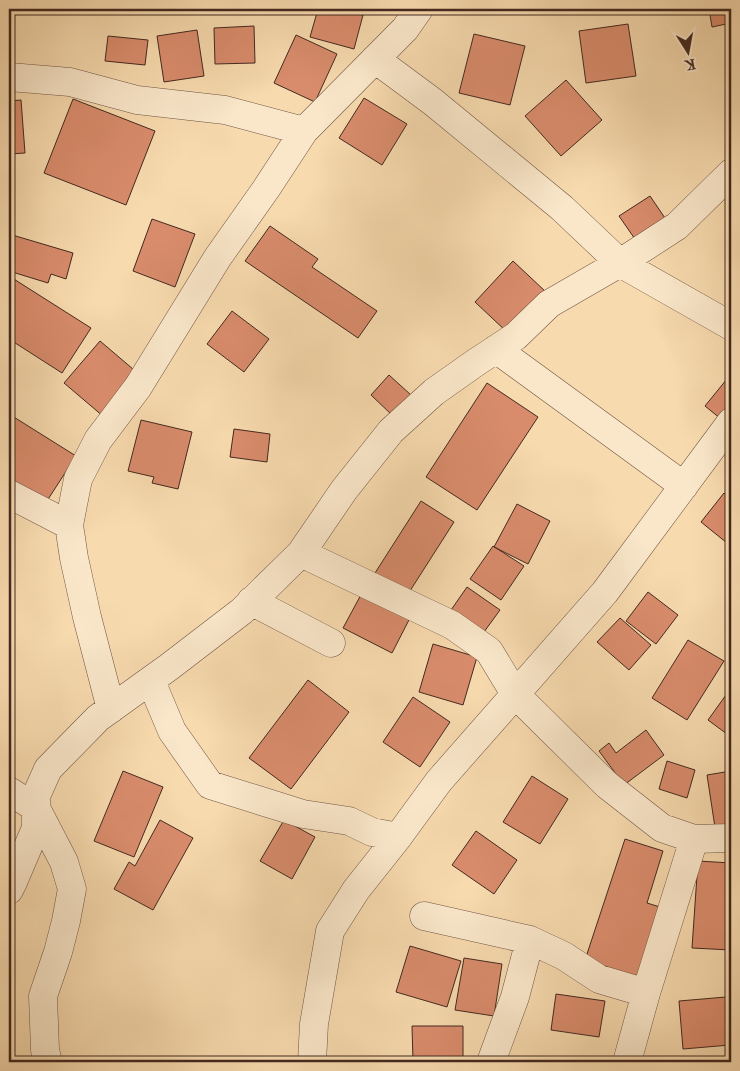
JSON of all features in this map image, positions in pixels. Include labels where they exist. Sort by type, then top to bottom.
[{"type":"street","points":[[111,709],[87,617],[69,525],[78,479],[98,440],[138,388],[218,257],[304,131],[404,29],[419,9]]},
{"type":"street","points":[[375,59],[433,102],[562,208],[620,263],[731,326]]},
{"type":"street","points":[[9,77],[70,82],[137,100],[225,110],[304,131]]},
{"type":"street","points":[[9,890],[36,828],[36,796],[48,769],[98,718],[151,681],[242,611],[301,553],[344,490],[391,431],[434,392],[516,336],[549,304],[620,263],[677,226],[731,172]]},
{"type":"street","points":[[496,349],[684,486]]},
{"type":"street","points":[[312,1062],[314,1024],[330,931],[356,890],[438,782],[605,592],[731,422]]},
{"type":"street","points":[[9,494],[69,525]]},
{"type":"street","points":[[301,553],[452,626],[489,651],[515,694],[607,785],[662,828],[694,840],[731,838]]},
{"type":"street","points":[[252,601],[331,643]]},
{"type":"street","points":[[151,681],[172,731],[210,785],[304,814],[348,821],[372,832],[398,837]]},
{"type":"street","points":[[9,791],[36,808],[64,862],[72,889],[64,929],[43,996],[45,1050],[48,1062]]},
{"type":"street","points":[[627,1062],[646,993],[694,840]]},
{"type":"street","points":[[424,916],[530,940],[564,956],[599,979],[646,993]]},
{"type":"street","points":[[491,1062],[515,998],[530,940]]},
{"type":"building","points":[[157,9],[193,9],[192,13]]},
{"type":"building","points":[[318,9],[339,9],[363,15],[354,49],[310,37]]},
{"type":"building","points":[[709,9],[731,9],[731,23],[712,27]]},
{"type":"building","points":[[628,24],[636,76],[586,83],[579,31]]},
{"type":"building","points":[[254,26],[255,63],[215,64],[214,28]]},
{"type":"building","points":[[197,30],[204,76],[164,82],[157,36]]},
{"type":"building","points":[[474,34],[525,46],[510,105],[459,93]]},
{"type":"building","points":[[296,35],[337,54],[315,102],[274,83]]},
{"type":"building","points":[[108,36],[148,40],[145,65],[105,61]]},
{"type":"building","points":[[566,80],[602,120],[561,156],[525,116]]},
{"type":"building","points":[[364,98],[407,124],[382,165],[339,138]]},
{"type":"building","points":[[73,99],[155,131],[126,205],[44,173]]},
{"type":"building","points":[[21,100],[25,153],[9,154],[9,101]]},
{"type":"building","points":[[650,196],[667,221],[637,242],[619,216]]},
{"type":"building","points":[[152,219],[195,234],[175,287],[133,271]]},
{"type":"building","points":[[270,226],[318,259],[312,267],[377,311],[358,338],[245,261]]},
{"type":"building","points":[[9,234],[73,253],[66,279],[51,274],[48,283],[9,271]]},
{"type":"building","points":[[513,261],[546,292],[508,333],[475,302]]},
{"type":"building","points":[[9,276],[91,328],[62,373],[9,339]]},
{"type":"building","points":[[232,311],[269,339],[244,372],[207,344]]},
{"type":"building","points":[[100,341],[140,375],[104,417],[64,383]]},
{"type":"building","points":[[731,374],[731,407],[721,419],[705,406]]},
{"type":"building","points":[[389,375],[411,395],[392,415],[371,395]]},
{"type":"building","points":[[487,383],[538,417],[477,510],[426,477]]},
{"type":"building","points":[[9,414],[76,456],[45,504],[9,481]]},
{"type":"building","points":[[141,420],[192,432],[178,489],[152,483],[154,477],[128,471]]},
{"type":"building","points":[[234,429],[270,434],[267,462],[230,457]]},
{"type":"building","points":[[724,493],[731,499],[731,538],[727,543],[701,522]]},
{"type":"building","points":[[421,501],[454,522],[408,594],[375,573]]},
{"type":"building","points":[[517,504],[550,521],[528,564],[494,547]]},
{"type":"building","points":[[493,546],[524,566],[501,600],[470,579]]},
{"type":"building","points":[[467,587],[500,610],[484,632],[451,610]]},
{"type":"building","points":[[363,591],[411,616],[392,653],[343,628]]},
{"type":"building","points":[[648,592],[678,615],[656,644],[626,621]]},
{"type":"building","points":[[620,618],[651,645],[629,670],[597,642]]},
{"type":"building","points":[[688,640],[724,661],[687,720],[652,698]]},
{"type":"building","points":[[433,644],[477,657],[463,705],[419,692]]},
{"type":"building","points":[[308,680],[349,712],[291,789],[249,758]]},
{"type":"building","points":[[731,688],[731,737],[708,720]]},
{"type":"building","points":[[413,697],[450,722],[420,767],[383,742]]},
{"type":"building","points":[[646,730],[664,755],[624,785],[599,751],[609,743],[616,753]]},
{"type":"building","points":[[667,761],[695,770],[687,798],[659,789]]},
{"type":"building","points":[[123,771],[163,787],[134,857],[94,841]]},
{"type":"building","points":[[731,771],[731,832],[716,834],[707,775]]},
{"type":"building","points":[[532,776],[568,799],[540,844],[503,822]]},
{"type":"building","points":[[160,820],[193,838],[153,910],[114,889],[129,862],[135,866]]},
{"type":"building","points":[[284,820],[315,837],[292,879],[260,861]]},
{"type":"building","points":[[476,831],[517,860],[494,894],[452,865]]},
{"type":"building","points":[[625,839],[663,851],[647,903],[660,907],[637,977],[585,960]]},
{"type":"building","points":[[698,861],[731,863],[731,950],[692,948]]},
{"type":"building","points":[[410,946],[461,961],[447,1007],[396,992]]},
{"type":"building","points":[[464,958],[502,964],[494,1016],[455,1010]]},
{"type":"building","points":[[556,994],[605,1001],[599,1037],[551,1030]]},
{"type":"building","points":[[726,997],[730,1045],[683,1049],[679,1001]]},
{"type":"building","points":[[412,1026],[463,1026],[463,1062],[413,1062]]}]
